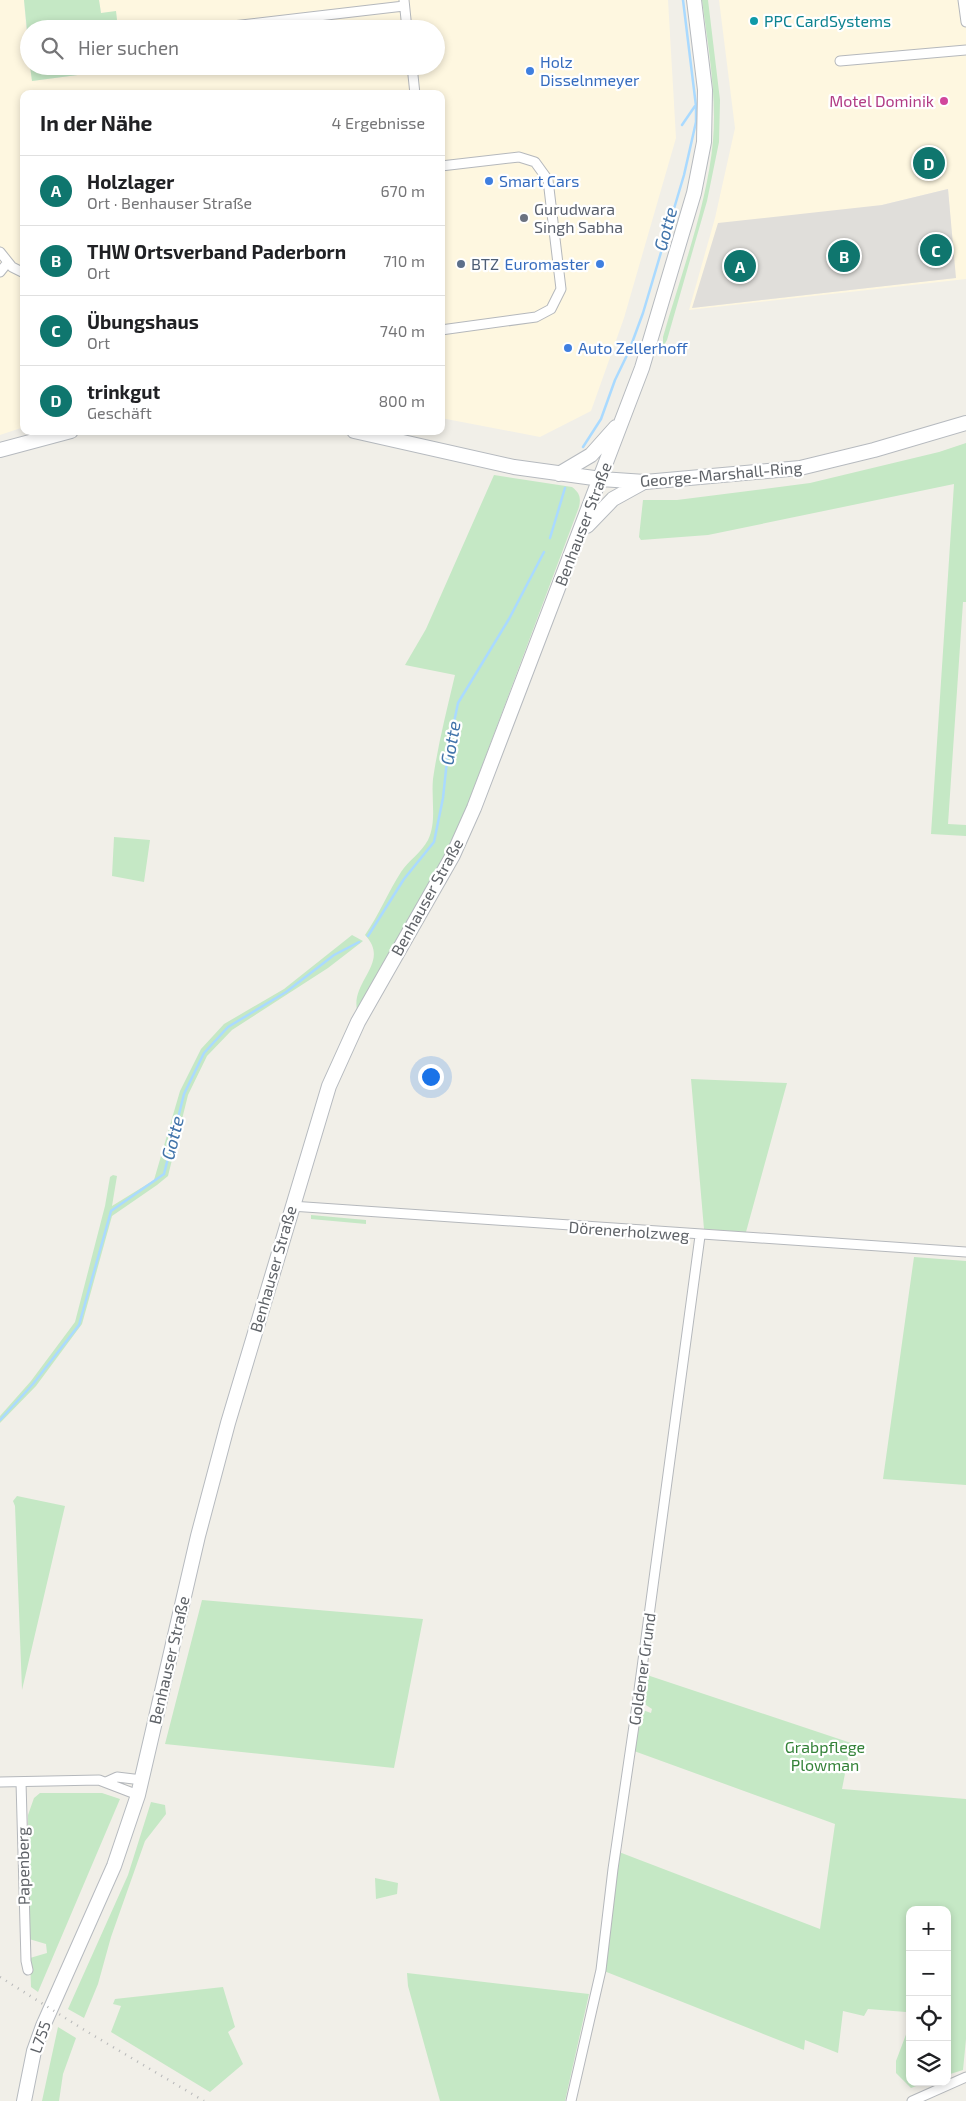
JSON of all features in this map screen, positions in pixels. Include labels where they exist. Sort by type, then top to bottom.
[{"type":"main road","name":"Benhauser Straße","points":[[72,1962],[118,1857],[138,1795],[198,1536],[228,1423],[291,1206],[329,1086],[345,1047],[385,972],[452,855],[474,808],[642,368],[673,269],[694,193],[704,142],[705,90],[694,0]]},
{"type":"main road","points":[[559,474],[584,460],[597,450],[623,419]]},
{"type":"main road","name":"George-Marshall-Ring","points":[[372,435],[514,467],[601,479],[645,482],[800,468],[874,450],[966,423]]},
{"type":"main road","points":[[0,450],[56,435]]},
{"type":"main road","points":[[579,537],[613,499],[645,482]]},
{"type":"main road","name":"L755","points":[[24,2101],[34,2051],[43,2026],[72,1962]]},
{"type":"street","points":[[964,0],[966,22]]},
{"type":"street","points":[[275,20],[404,3],[406,20]]},
{"type":"street","points":[[840,60],[966,50]]},
{"type":"street","points":[[413,75],[415,90]]},
{"type":"street","points":[[445,166],[519,157],[535,162],[548,180],[561,289],[551,308],[536,317],[445,329]]},
{"type":"street","points":[[0,252],[12,266],[20,271]]},
{"type":"street","points":[[0,272],[8,262]]},
{"type":"street","name":"Dörenerholzweg","points":[[291,1206],[700,1236],[966,1252]]},
{"type":"street","name":"Goldener Grund","points":[[571,2101],[601,1970],[613,1869],[700,1236]]},
{"type":"street","points":[[106,1782],[117,1777],[142,1780]]},
{"type":"street","points":[[0,1782],[99,1780],[138,1795]]},
{"type":"street","name":"Papenberg","points":[[21,1782],[26,1961],[28,1970]]},
{"type":"street","points":[[912,2101],[966,2077]]},
{"type":"shaded area","points":[[0,0],[24,0],[26,20],[20,20],[20,75],[31,75],[32,81],[78,75],[445,75],[445,20],[117,20],[116,12],[101,13],[99,0],[668,0],[676,138],[624,318],[591,411],[540,437],[445,419],[445,90],[20,90],[20,428],[0,435]]},
{"type":"shaded area","points":[[719,0],[966,0],[966,279],[689,310],[715,218],[735,128]],"holes":[[[948,189],[955,278],[692,308],[882,205]]]},
{"type":"shaded area","points":[[948,189],[956,278],[692,308],[718,223],[882,205]]},
{"type":"green space","points":[[24,0],[99,0],[101,13],[116,11],[117,20],[26,20]]},
{"type":"green space","points":[[702,0],[708,0],[720,100],[719,142],[707,201],[667,340],[663,347],[663,337],[699,215],[710,166],[713,141],[713,88]]},
{"type":"green space","points":[[31,75],[78,75],[32,81]]},
{"type":"green space","points":[[966,443],[966,602],[963,602],[948,824],[966,825],[966,836],[931,834],[954,484],[708,535],[641,540],[639,537],[643,500],[677,500],[810,483],[939,452]]},
{"type":"green space","points":[[494,475],[572,487],[579,496],[579,507],[467,806],[448,851],[357,1010],[359,990],[372,963],[374,954],[372,945],[365,935],[401,872],[425,845],[431,833],[433,779],[455,675],[405,665],[426,629]]},
{"type":"green space","points":[[114,837],[150,840],[144,882],[112,876]]},
{"type":"green space","points":[[352,935],[363,941],[328,968],[232,1030],[207,1056],[188,1095],[168,1176],[112,1216],[82,1324],[36,1386],[0,1423],[0,1416],[31,1381],[75,1322],[105,1206],[110,1177],[113,1175],[117,1176],[112,1206],[154,1180],[180,1091],[201,1049],[224,1024],[284,989]]},
{"type":"green space","points":[[691,1079],[787,1083],[746,1232],[704,1229]]},
{"type":"green space","points":[[311,1215],[366,1220],[366,1224],[311,1219]]},
{"type":"green space","points":[[914,1257],[966,1261],[966,1485],[883,1479]]},
{"type":"green space","points":[[17,1496],[65,1506],[22,1690],[15,1506],[13,1501]]},
{"type":"green space","points":[[202,1600],[423,1619],[394,1768],[165,1744]]},
{"type":"green space","name":"Grabpflege Plowman","points":[[644,1674],[851,1743],[842,1789],[966,1799],[966,2039],[963,2070],[951,2074],[951,1906],[906,1906],[906,2012],[868,2009],[864,2016],[843,2011],[838,2053],[805,2040],[804,2050],[604,1971],[619,1852],[820,1929],[835,1824],[634,1751],[640,1709],[651,1713],[652,1709],[640,1701]]},
{"type":"green space","points":[[40,1793],[102,1793],[120,1799],[38,1992],[31,1987],[30,1958],[47,1953],[46,1944],[29,1939],[28,1815],[34,1798]]},
{"type":"green space","points":[[151,1802],[165,1805],[166,1814],[145,1841],[111,1937],[98,1984],[84,2018],[68,2009],[128,1875]]},
{"type":"green space","points":[[375,1878],[398,1883],[397,1894],[376,1899]]},
{"type":"green space","points":[[407,1973],[589,1994],[565,2101],[440,2101],[408,1986]]},
{"type":"green space","points":[[223,1987],[235,2027],[228,2032],[243,2064],[210,2092],[111,2032],[121,2006],[113,2004],[115,1999]]},
{"type":"green space","points":[[58,2027],[76,2038],[63,2074],[59,2101],[42,2101]]},
{"type":"green space","points":[[906,2035],[906,2083],[896,2073],[896,2061]]},
{"type":"waterway","name":"Gotte","points":[[583,447],[601,419],[643,313],[684,175],[696,122],[696,106],[683,0]]},
{"type":"waterway","points":[[682,125],[695,106]]},
{"type":"waterway","name":"Gotte","points":[[550,538],[565,488]]},
{"type":"waterway","name":"Gotte","points":[[368,936],[404,879],[434,842],[443,798],[448,751],[458,703],[509,619],[544,552]]},
{"type":"waterway","name":"Gotte","points":[[0,1420],[33,1384],[79,1325],[111,1211],[164,1174],[184,1094],[204,1053],[228,1027],[286,992],[334,955],[359,942]]},
{"type":"railway","points":[[0,1977],[204,2101]]},
{"type":"place","name":"PPC CardSystems","points":[[754,21]]},
{"type":"place","name":"Holz Disselnmeyer","points":[[530,71]]},
{"type":"place","name":"Motel Dominik","points":[[944,101]]},
{"type":"place","name":"trinkgut","points":[[929,163]]},
{"type":"place","name":"Smart Cars","points":[[489,181]]},
{"type":"place","name":"Gurudwara Singh Sabha","points":[[524,218]]},
{"type":"place","name":"Übungshaus","points":[[936,250]]},
{"type":"place","name":"THW Ortsverband Paderborn","points":[[844,256]]},
{"type":"place","name":"BTZ","points":[[461,264]]},
{"type":"place","name":"Euromaster","points":[[600,264]]},
{"type":"place","name":"Holzlager","points":[[740,266]]},
{"type":"place","name":"Auto Zellerhoff","points":[[568,348]]}]
